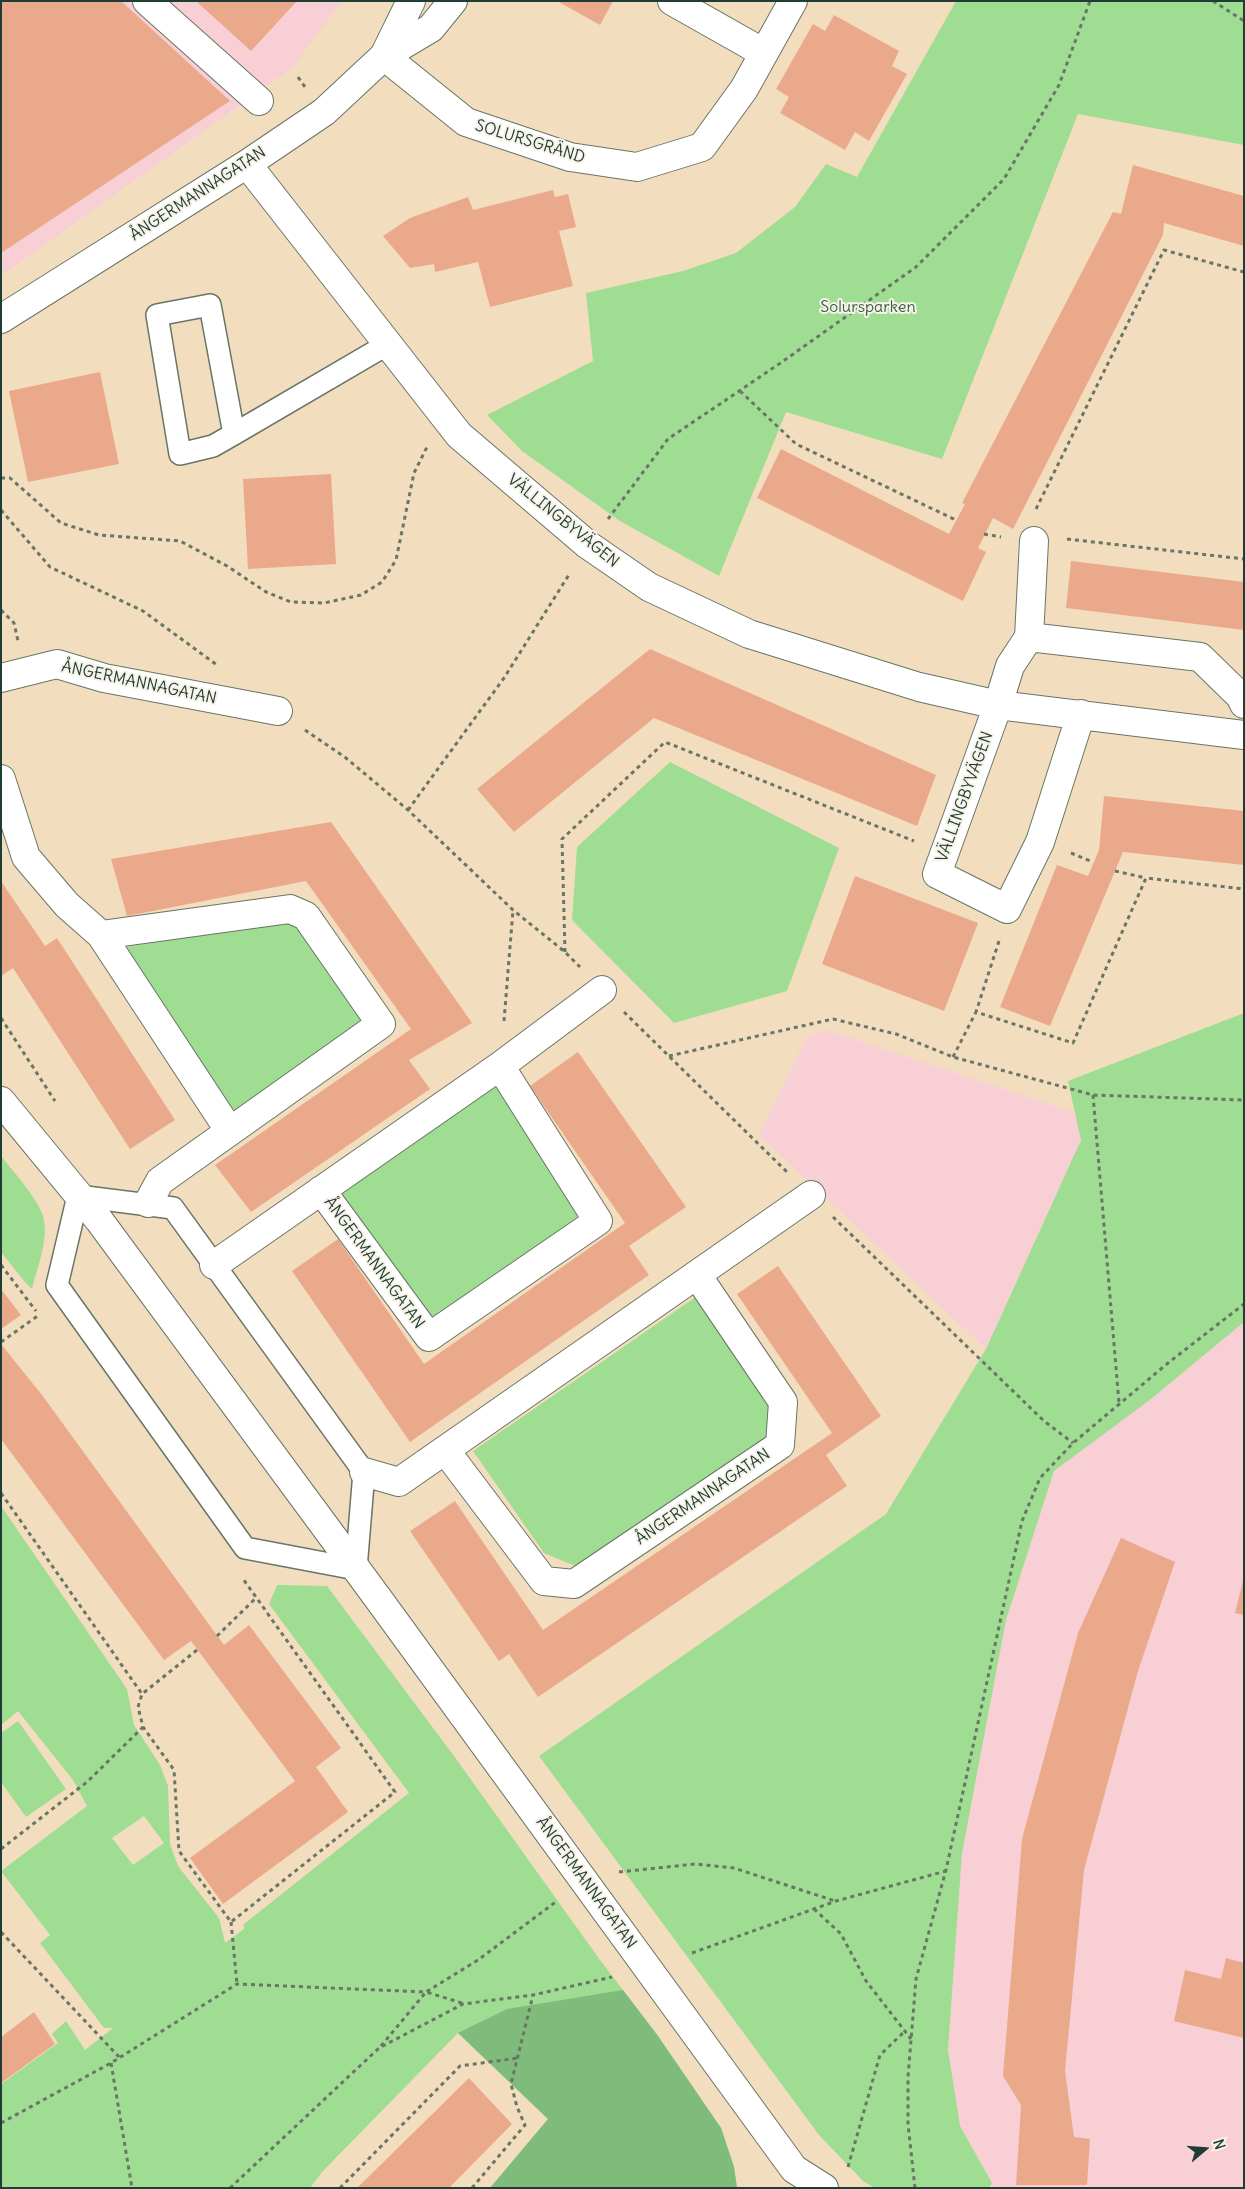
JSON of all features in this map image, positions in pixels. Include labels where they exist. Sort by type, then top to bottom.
[{"type":"street","points":[[147,1],[259,102]]},
{"type":"street","name":"ÅNGERMANNAGATAN","points":[[384,56],[411,1]]},
{"type":"street","name":"ÅNGERMANNAGATAN","points":[[1,319],[247,164],[324,112],[384,56],[431,28],[452,1]]},
{"type":"street","points":[[672,1],[764,53]]},
{"type":"street","name":"SOLURSGRÄND","points":[[384,56],[466,122],[570,158],[637,167],[702,147],[744,89],[793,1]]},
{"type":"street","name":"VÄLLINGBYVÄGEN","points":[[247,164],[459,435],[588,545],[649,587],[750,634],[919,687],[998,705],[1244,735]]},
{"type":"street","points":[[1034,540],[1030,637],[1200,657],[1240,696],[1244,704]]},
{"type":"street","name":"VÄLLINGBYVÄGEN","points":[[1006,909],[937,874],[998,705],[1010,666],[1030,637]]},
{"type":"street","name":"ÅNGERMANNAGATAN","points":[[1,678],[57,664],[104,678],[278,711]]},
{"type":"street","points":[[1006,909],[1040,842],[1081,714]]},
{"type":"street","points":[[1,779],[26,857],[67,904],[101,935],[229,1130]]},
{"type":"street","points":[[101,935],[290,909],[306,916],[382,1024],[229,1130],[160,1181],[148,1203]]},
{"type":"street","name":"ÅNGERMANNAGATAN","points":[[214,1265],[500,1066],[602,990]]},
{"type":"street","name":"ÅNGERMANNAGATAN","points":[[321,1190],[429,1337],[598,1221],[500,1066]]},
{"type":"street","name":"ÅNGERMANNAGATAN","points":[[1,1102],[98,1220],[356,1569],[791,2179],[824,2188]]},
{"type":"street","points":[[364,1472],[399,1482],[811,1195]]},
{"type":"street","name":"ÅNGERMANNAGATAN","points":[[445,1450],[544,1581],[574,1584],[780,1445],[783,1402],[697,1275]]},
{"type":"lane","points":[[234,434],[210,305],[157,315],[180,454],[213,446],[234,434],[388,344]]},
{"type":"lane","points":[[78,1196],[148,1203],[173,1208],[364,1472],[356,1569],[245,1548],[58,1285],[78,1196]]},
{"type":"path","points":[[408,810],[504,678],[588,545],[668,439],[740,391],[916,267],[1004,179],[1059,85],[1090,1]]},
{"type":"path","points":[[1214,1],[1244,21]]},
{"type":"path","points":[[1244,272],[1164,250],[1020,541],[1060,538],[1244,559]]},
{"type":"path","points":[[740,391],[796,444],[956,520]]},
{"type":"path","points":[[1,478],[10,478],[61,523],[99,535],[180,540],[227,566],[266,592],[291,602],[324,603],[361,595],[382,582],[396,560],[414,474],[444,415]]},
{"type":"path","points":[[1,510],[50,567],[143,611],[223,670]]},
{"type":"path","points":[[1,610],[14,623],[18,643]]},
{"type":"path","points":[[278,711],[346,758],[408,810],[512,910],[565,952],[811,1195],[1044,1420],[1072,1443]]},
{"type":"path","points":[[565,952],[562,839],[665,742],[944,854]]},
{"type":"path","points":[[1115,871],[1146,878],[1244,889]]},
{"type":"path","points":[[976,1012],[1073,1043],[1146,878]]},
{"type":"path","points":[[954,1057],[976,1012],[1002,933],[1006,909]]},
{"type":"path","points":[[500,1066],[512,910]]},
{"type":"path","points":[[1,1018],[54,1101]]},
{"type":"path","points":[[669,1056],[833,1019],[896,1034],[954,1057],[1093,1095],[1244,1100]]},
{"type":"path","points":[[1093,1095],[1119,1403]]},
{"type":"path","points":[[1,1265],[45,1323]]},
{"type":"path","points":[[915,2188],[908,2124],[908,2077],[916,1979],[946,1870],[1022,1521],[1040,1478],[1072,1443],[1119,1403],[1244,1304]]},
{"type":"path","points":[[1,1342],[39,1315]]},
{"type":"path","points":[[1,1493],[142,1694]]},
{"type":"path","points":[[231,1922],[394,1792],[257,1597],[238,1574]]},
{"type":"path","points":[[217,1636],[257,1597]]},
{"type":"path","points":[[197,1650],[142,1694],[138,1707],[143,1727],[174,1770],[179,1851],[231,1922],[237,1984]]},
{"type":"path","points":[[1,1849],[87,1782],[143,1727]]},
{"type":"path","points":[[618,1872],[695,1864],[734,1868],[836,1901]]},
{"type":"path","points":[[692,1953],[836,1901],[946,1870]]},
{"type":"path","points":[[230,2188],[379,2048],[426,1992],[478,1960],[557,1900]]},
{"type":"path","points":[[814,1909],[841,1934],[866,1982],[911,2039]]},
{"type":"path","points":[[1,1932],[120,2058]]},
{"type":"path","points":[[379,2048],[463,2004],[533,1994],[612,1977]]},
{"type":"path","points":[[1,2123],[111,2064],[237,1984],[426,1992],[463,2004]]},
{"type":"path","points":[[472,2188],[525,2125],[517,2107],[511,2084],[533,1994]]},
{"type":"path","points":[[846,2172],[880,2055],[904,2032]]},
{"type":"path","points":[[340,2188],[460,2066],[518,2058]]},
{"type":"path","points":[[111,2064],[132,2188]]},
{"type":"shaded area","points":[[1,1],[342,1],[293,67],[1,276]]},
{"type":"shaded area","points":[[827,1030],[1076,1113],[1081,1140],[986,1349],[759,1135],[806,1038]]},
{"type":"shaded area","points":[[1244,1322],[1244,2188],[989,2188],[992,2183],[960,2126],[948,2050],[962,1853],[1006,1620],[1054,1471],[1151,1399]]},
{"type":"green space","name":"Solursparken","points":[[956,1],[1244,1],[1244,145],[1078,114],[942,459],[786,412],[719,576],[620,521],[522,451],[487,415],[593,361],[586,293],[683,271],[736,253],[795,207],[826,164],[857,177]]},
{"type":"green space","points":[[670,762],[839,848],[787,991],[674,1023],[572,920],[577,847]]},
{"type":"green space","points":[[284,920],[303,930],[368,1022],[233,1115],[121,948]]},
{"type":"green space","points":[[1244,1013],[1244,1322],[1151,1399],[1054,1471],[1006,1620],[962,1853],[948,2050],[960,2126],[992,2183],[989,2188],[875,2188],[863,2181],[819,2135],[539,1756],[886,1514],[986,1349],[1081,1140],[1068,1081]]},
{"type":"green space","points":[[497,1081],[580,1215],[430,1324],[337,1193]]},
{"type":"green space","points":[[1,1156],[32,1196],[44,1220],[45,1237],[32,1289],[1,1252]]},
{"type":"green space","points":[[700,1294],[770,1397],[768,1438],[580,1568],[544,1553],[473,1451]]},
{"type":"green space","points":[[1,1506],[127,1689],[134,1725],[160,1765],[168,1786],[170,1844],[178,1866],[219,1918],[225,1943],[244,1929],[244,1924],[409,1793],[269,1604],[277,1585],[327,1586],[454,1756],[600,1960],[658,2036],[721,2128],[734,2167],[737,2188],[490,2188],[548,2119],[458,2033],[322,2172],[310,2188],[1,2188],[1,2084],[58,2043],[52,2034],[66,2021],[85,2050],[113,2028],[104,2028],[40,1943],[50,1935],[1,1871],[87,1806],[73,1780],[18,1711],[1,1725]],"holes":[[[144,1816],[164,1843],[133,1865],[112,1838]]]},
{"type":"green space","points":[[18,1721],[66,1789],[26,1817],[1,1782],[1,1733]]},
{"type":"green space","points":[[623,1990],[658,2036],[721,2128],[734,2167],[737,2188],[490,2188],[548,2119],[458,2033],[507,2009]]},
{"type":"building","points":[[1,1],[121,1],[230,101],[1,253]]},
{"type":"building","points":[[196,1],[297,1],[251,51]]},
{"type":"building","points":[[557,1],[613,1],[600,25]]},
{"type":"building","points":[[834,15],[899,51],[892,66],[907,74],[869,141],[855,132],[845,150],[780,113],[789,97],[776,89],[813,24],[825,31]]},
{"type":"building","points":[[1133,165],[1244,196],[1244,246],[1164,223],[1163,235],[1013,529],[993,518],[978,548],[986,552],[963,601],[757,498],[781,449],[949,534],[965,504],[962,503],[1113,212],[1121,214]]},
{"type":"building","points":[[553,190],[555,197],[568,194],[576,227],[559,231],[573,286],[490,307],[478,262],[435,272],[434,264],[410,268],[383,236],[410,218],[468,197],[473,210]]},
{"type":"building","points":[[100,372],[119,464],[28,482],[9,391]]},
{"type":"building","points":[[331,474],[336,564],[248,569],[243,479]]},
{"type":"building","points":[[1071,561],[1244,582],[1244,630],[1066,608]]},
{"type":"building","points":[[650,649],[936,775],[917,826],[654,718],[514,832],[477,789]]},
{"type":"building","points":[[1104,796],[1244,811],[1244,865],[1123,852],[1050,1026],[1000,1007],[1057,865],[1088,876],[1099,850]]},
{"type":"building","points":[[331,822],[472,1023],[409,1060],[430,1089],[251,1212],[215,1165],[411,1029],[306,881],[127,916],[111,859]]},
{"type":"building","points":[[855,876],[978,923],[944,1011],[822,964]]},
{"type":"building","points":[[1,881],[45,946],[57,938],[175,1120],[130,1149],[13,968],[1,976]]},
{"type":"building","points":[[578,1052],[686,1207],[629,1246],[649,1275],[410,1442],[292,1271],[338,1239],[424,1364],[625,1223],[530,1086]]},
{"type":"building","points":[[778,1266],[881,1416],[826,1455],[847,1486],[538,1697],[509,1654],[499,1661],[410,1531],[455,1501],[543,1630],[832,1433],[737,1294]]},
{"type":"building","points":[[1,1289],[21,1315],[1,1329]]},
{"type":"building","points":[[1,1344],[42,1395],[224,1645],[249,1625],[341,1748],[316,1767],[348,1812],[223,1904],[190,1858],[295,1781],[191,1641],[164,1660],[1,1439]]},
{"type":"building","points":[[1121,1538],[1175,1562],[1138,1671],[1084,1870],[1065,2071],[1074,2137],[1090,2139],[1087,2185],[1016,2185],[1021,2105],[1003,2076],[1022,1839],[1078,1633]]},
{"type":"building","points":[[1244,1581],[1244,1615],[1235,1613]]},
{"type":"building","points":[[1226,1958],[1244,1963],[1244,2038],[1174,2021],[1185,1970],[1221,1979]]},
{"type":"building","points":[[34,2012],[55,2044],[1,2083],[1,2037]]},
{"type":"building","points":[[469,2078],[512,2124],[449,2188],[357,2188]]}]
